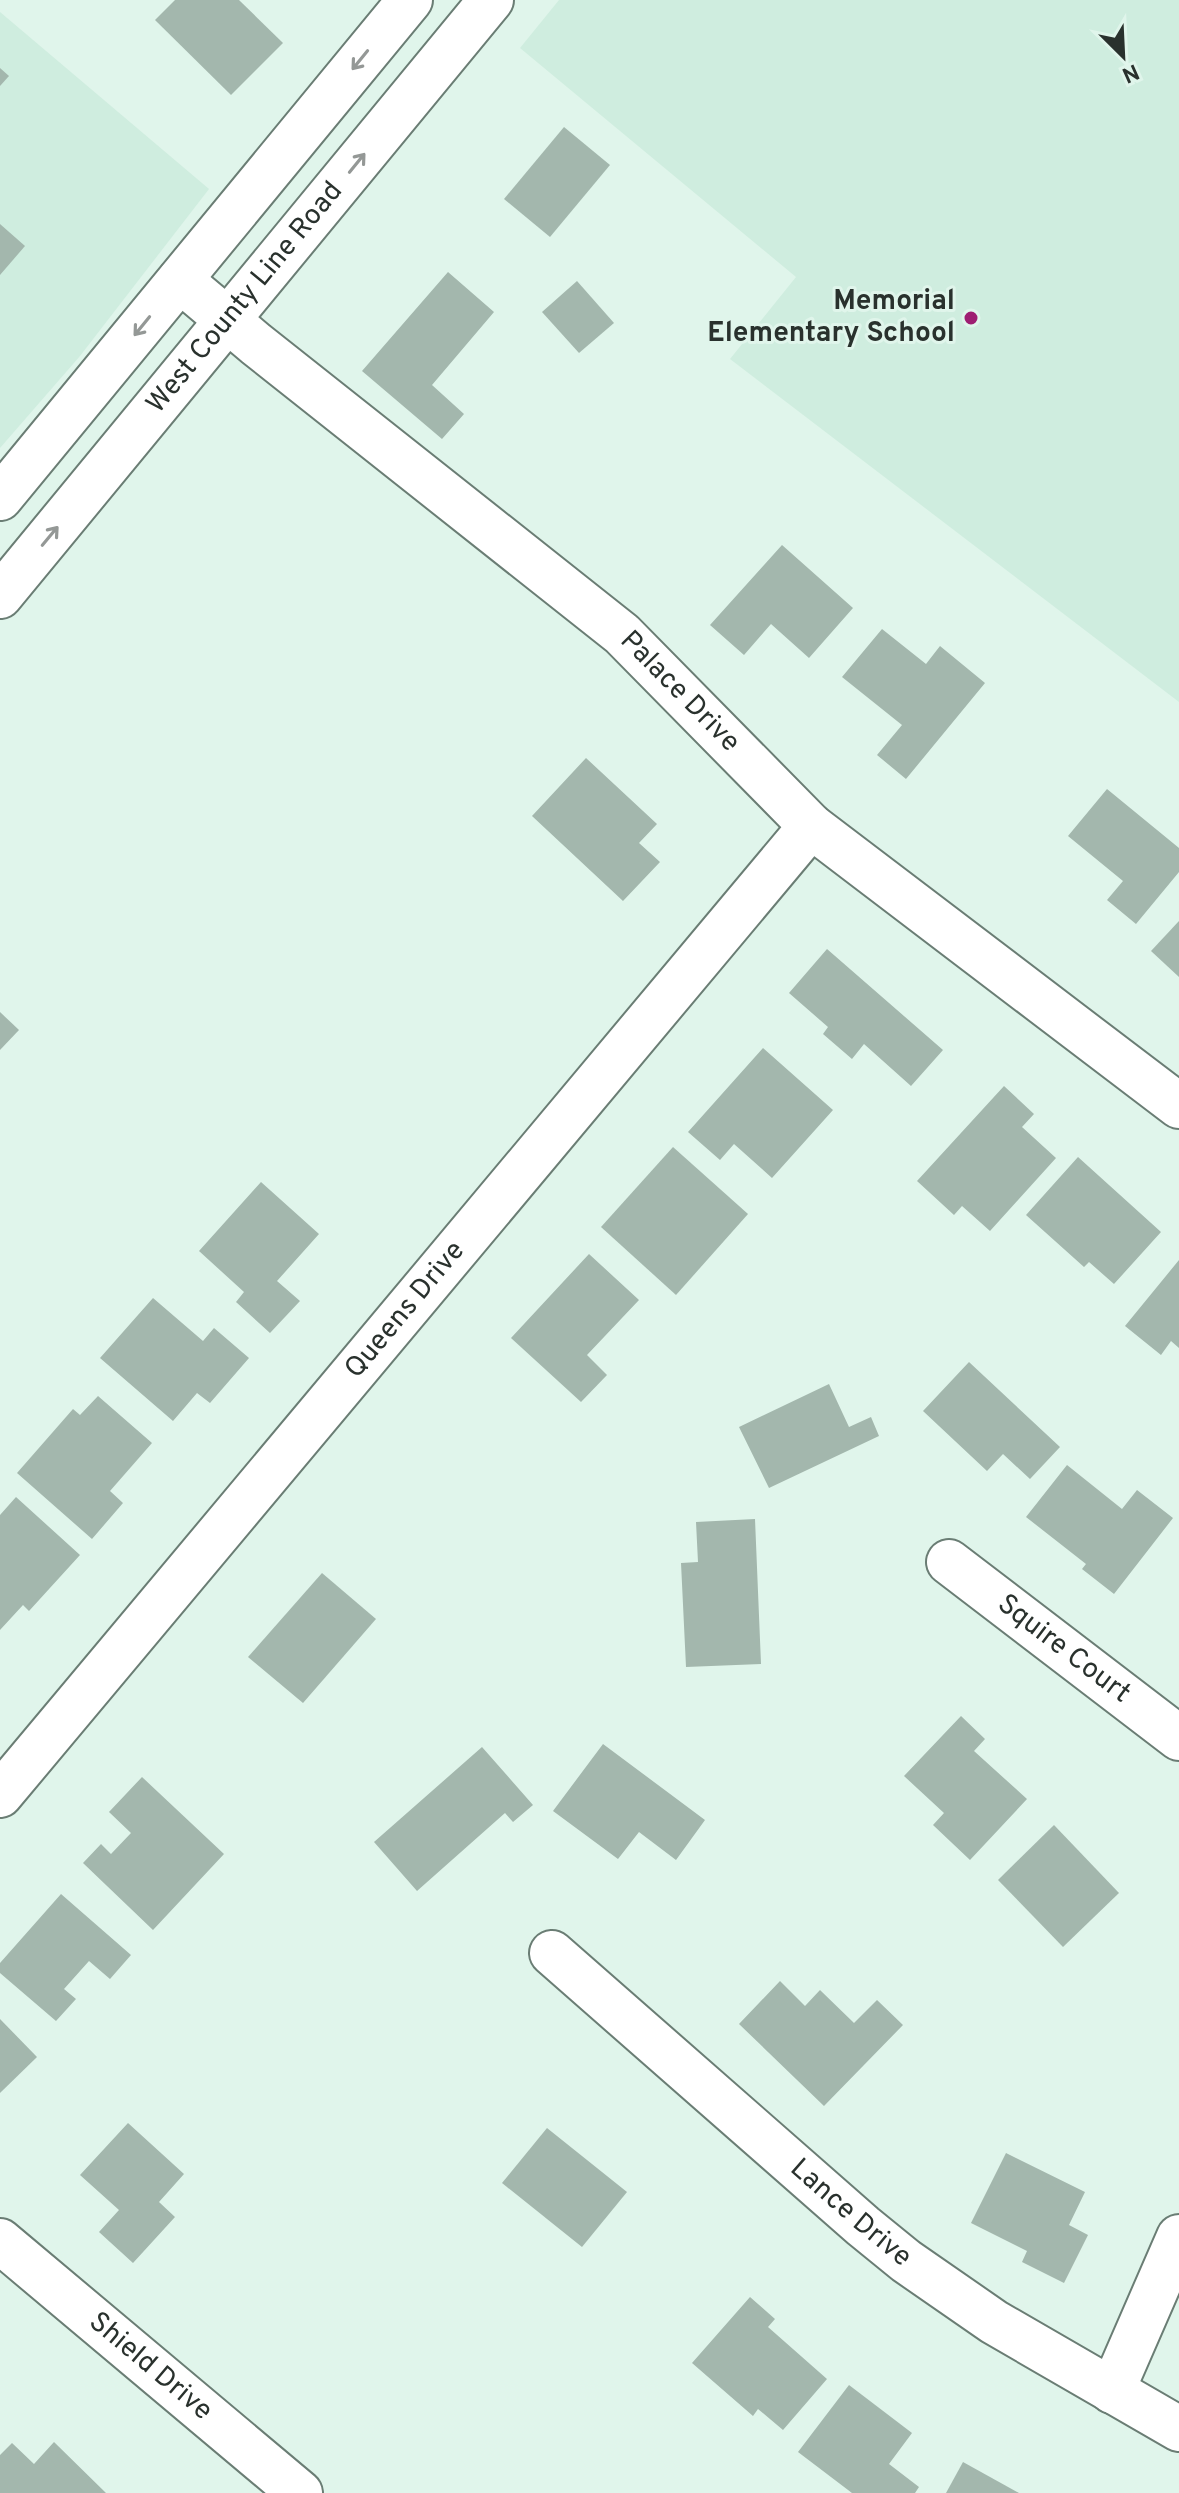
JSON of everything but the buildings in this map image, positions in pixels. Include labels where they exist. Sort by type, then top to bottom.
[{"type":"street","points":[[0,498],[410,0]]},
{"type":"street","name":"West County Line Road","points":[[0,596],[228,320],[478,5]]},
{"type":"street","name":"Palace Drive","points":[[180,280],[622,634],[811,826],[1179,1106]]},
{"type":"street","name":"Queens Drive","points":[[0,1795],[811,826]]},
{"type":"street","name":"Squire Court","points":[[949,1562],[1179,1738]]},
{"type":"street","name":"Lance Drive","points":[[552,1953],[906,2261],[994,2322],[1179,2429]]},
{"type":"street","points":[[1112,2391],[1179,2237]]},
{"type":"street","name":"Shield Drive","points":[[0,2241],[300,2493]]},
{"type":"shaded area","name":"Memorial Elementary School","points":[[559,0],[1179,0],[1179,702],[730,359],[796,277],[520,48]]},
{"type":"shaded area","points":[[0,12],[209,189],[80,356],[0,448]]},
{"type":"place","name":"Memorial Elementary School","points":[[971,318]]}]
